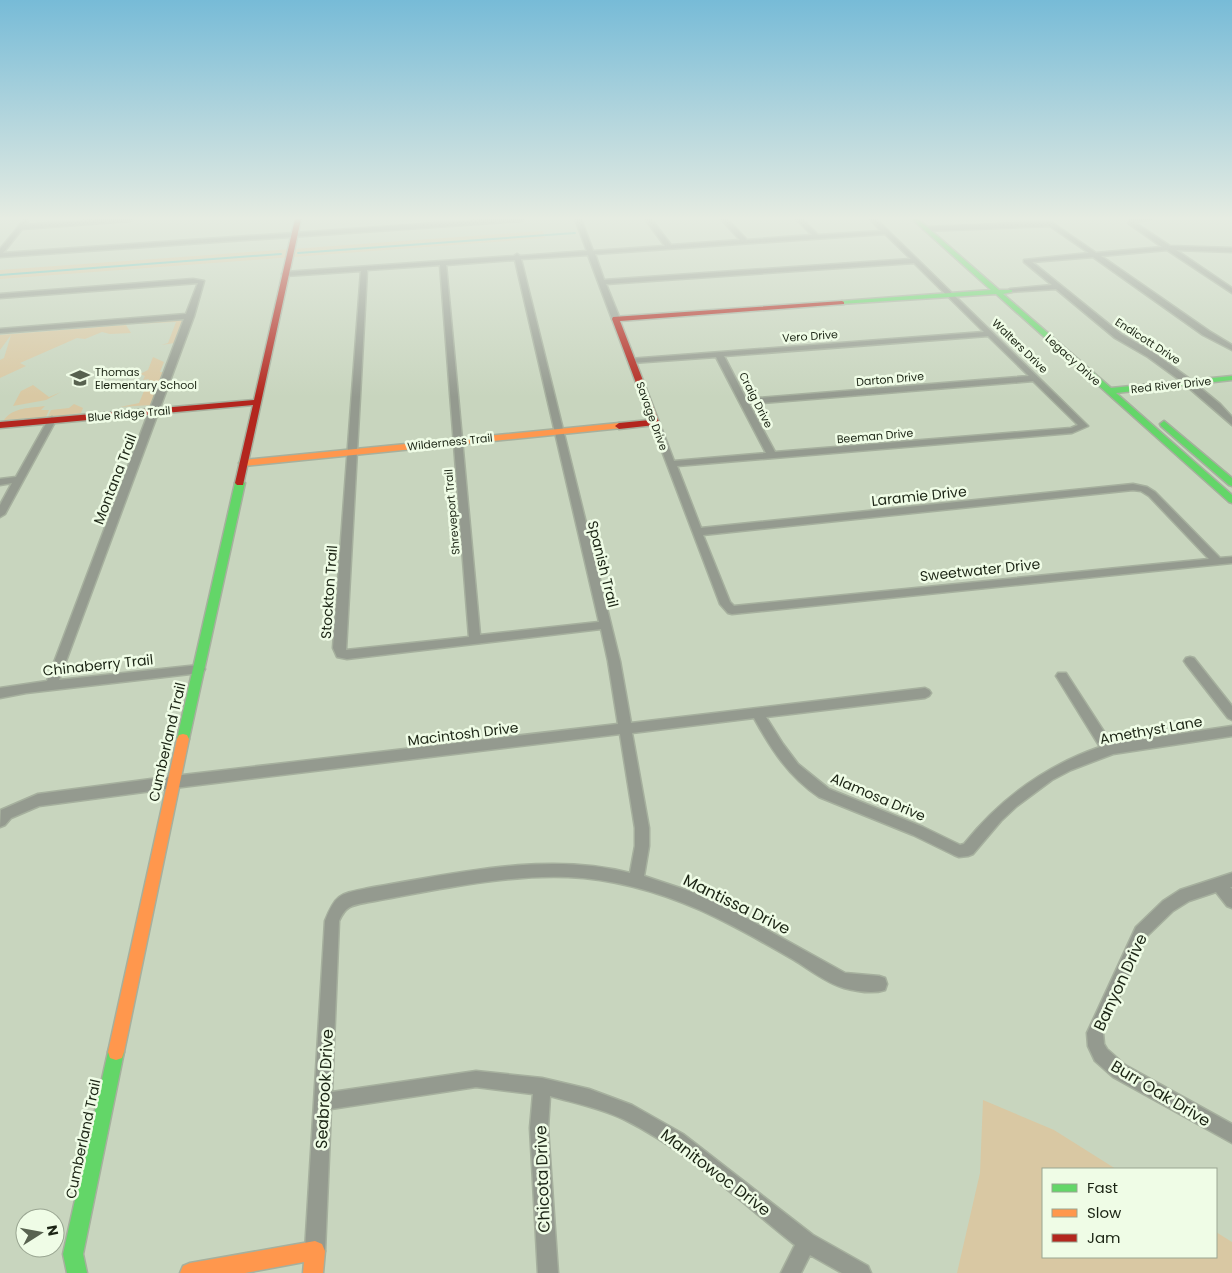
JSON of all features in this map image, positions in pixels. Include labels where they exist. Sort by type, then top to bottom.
[{"type":"street","name":"Cumberland Trail","points":[[77,1273],[73,1254],[284,278]]},
{"type":"street","name":"Stockton Trail","points":[[363,278],[339,648],[341,654],[347,655],[604,625]]},
{"type":"street","name":"Shreveport Trail","points":[[444,278],[475,640]]},
{"type":"street","name":"Spanish Trail","points":[[522,278],[614,661],[642,828],[642,846],[636,880]]},
{"type":"street","name":"Savage Drive","points":[[601,278],[725,604],[732,610]]},
{"type":"street","points":[[602,282],[656,278]]},
{"type":"street","name":"Walters Drive","points":[[934,278],[1082,424],[1082,428]]},
{"type":"street","name":"Legacy Drive","points":[[983,278],[1232,500]]},
{"type":"street","name":"Legacy Drive","points":[[996,278],[1232,483]]},
{"type":"street","name":"Endicott Drive","points":[[1047,278],[1118,336],[1164,364],[1188,382],[1217,406],[1232,422]]},
{"type":"street","points":[[1129,278],[1232,348]]},
{"type":"street","points":[[1214,278],[1232,291]]},
{"type":"street","name":"Montana Trail","points":[[0,296],[201,282],[156,411],[51,685]]},
{"type":"street","points":[[616,319],[1057,287]]},
{"type":"street","points":[[0,332],[190,316]]},
{"type":"street","name":"Vero Drive","points":[[632,361],[990,334]]},
{"type":"street","name":"Craig Drive","points":[[719,354],[772,456]]},
{"type":"street","name":"Darton Drive","points":[[745,402],[1036,378]]},
{"type":"street","name":"Red River Drive","points":[[1109,391],[1232,378]]},
{"type":"street","name":"Blue Ridge Trail","points":[[0,425],[258,402]]},
{"type":"street","points":[[0,514],[52,420]]},
{"type":"street","name":"Wilderness Trail","points":[[244,463],[655,422]]},
{"type":"street","name":"Beeman Drive","points":[[670,464],[1082,428]]},
{"type":"street","points":[[0,482],[18,480]]},
{"type":"street","name":"Laramie Drive","points":[[697,532],[1133,487],[1144,489],[1152,494],[1217,561]]},
{"type":"street","name":"Sweetwater Drive","points":[[732,610],[1232,560]]},
{"type":"street","points":[[1190,661],[1232,715]]},
{"type":"street","name":"Chinaberry Trail","points":[[0,693],[51,685],[199,669]]},
{"type":"street","points":[[1062,676],[1109,750]]},
{"type":"street","name":"Macintosh Drive","points":[[3,818],[38,800],[174,782],[925,693]]},
{"type":"street","name":"Alamosa Drive","points":[[758,714],[788,764],[810,785],[824,793],[918,831],[959,851]]},
{"type":"street","name":"Amethyst Lane","points":[[959,851],[968,850],[1002,809],[1042,779],[1074,762],[1109,750],[1232,731]]},
{"type":"street","name":"Mantissa Drive","points":[[338,906],[357,898],[472,878],[536,871],[588,872],[636,880],[678,894],[713,908],[844,980],[857,983],[879,984]]},
{"type":"street","points":[[1226,882],[1232,901]]},
{"type":"street","name":"Banyon Drive","points":[[1096,1046],[1095,1033],[1141,932],[1168,906],[1185,895],[1226,882]]},
{"type":"street","name":"Seabrook Drive","points":[[314,1273],[332,921],[338,906]]},
{"type":"street","name":"Burr Oak Drive","points":[[1096,1046],[1101,1055],[1119,1071],[1232,1134]]},
{"type":"street","name":"Manitowoc Drive","points":[[323,1102],[476,1079],[542,1086],[589,1098],[626,1111],[652,1124],[677,1140],[806,1242],[861,1273]]},
{"type":"street","name":"Chicota Drive","points":[[542,1086],[539,1128],[548,1273]]},
{"type":"street","points":[[791,1273],[806,1242]]},
{"type":"street","points":[[190,1273],[315,1251]]},
{"type":"shaded area","points":[[184,320],[175,343],[161,345],[168,343],[176,322],[137,324]]},
{"type":"shaded area","points":[[126,325],[131,333],[110,334],[102,332],[85,339],[77,338],[20,363],[26,366],[0,378],[0,360],[4,358],[11,335],[0,350],[0,335]]},
{"type":"shaded area","points":[[153,357],[164,362],[160,372],[164,372],[151,405],[120,407],[139,403],[149,379],[143,380],[145,376],[140,374],[148,370]]},
{"type":"shaded area","points":[[33,385],[49,397],[61,392],[46,400],[13,406],[21,391]]},
{"type":"shaded area","points":[[74,404],[83,408],[81,413],[48,417],[51,410],[69,408]]},
{"type":"shaded area","points":[[45,406],[41,410],[49,410],[46,417],[4,420],[17,410]]},
{"type":"shaded area","points":[[983,1100],[1054,1130],[1114,1168],[1042,1168],[1042,1258],[1217,1258],[1217,1233],[1232,1242],[1232,1273],[957,1273],[980,1173]]},
{"type":"traffic: fast","points":[[982,278],[1232,500]]},
{"type":"traffic: fast","points":[[842,303],[1010,291]]},
{"type":"traffic: fast","points":[[1109,391],[1232,378]]},
{"type":"traffic: fast","points":[[1164,424],[1232,483]]},
{"type":"traffic: fast","points":[[183,739],[240,483]]},
{"type":"traffic: fast","points":[[77,1273],[73,1254],[116,1052]]},
{"type":"traffic: slow","points":[[244,463],[619,426]]},
{"type":"traffic: slow","points":[[116,1052],[183,739]]},
{"type":"traffic: slow","points":[[190,1273],[315,1251],[313,1273]]},
{"type":"traffic: jam","points":[[240,483],[285,278]]},
{"type":"traffic: jam","points":[[619,426],[655,422],[616,319],[842,303]]},
{"type":"traffic: jam","points":[[0,425],[258,402]]},
{"type":"place","name":"Thomas Elementary School","points":[[80,378]]}]
